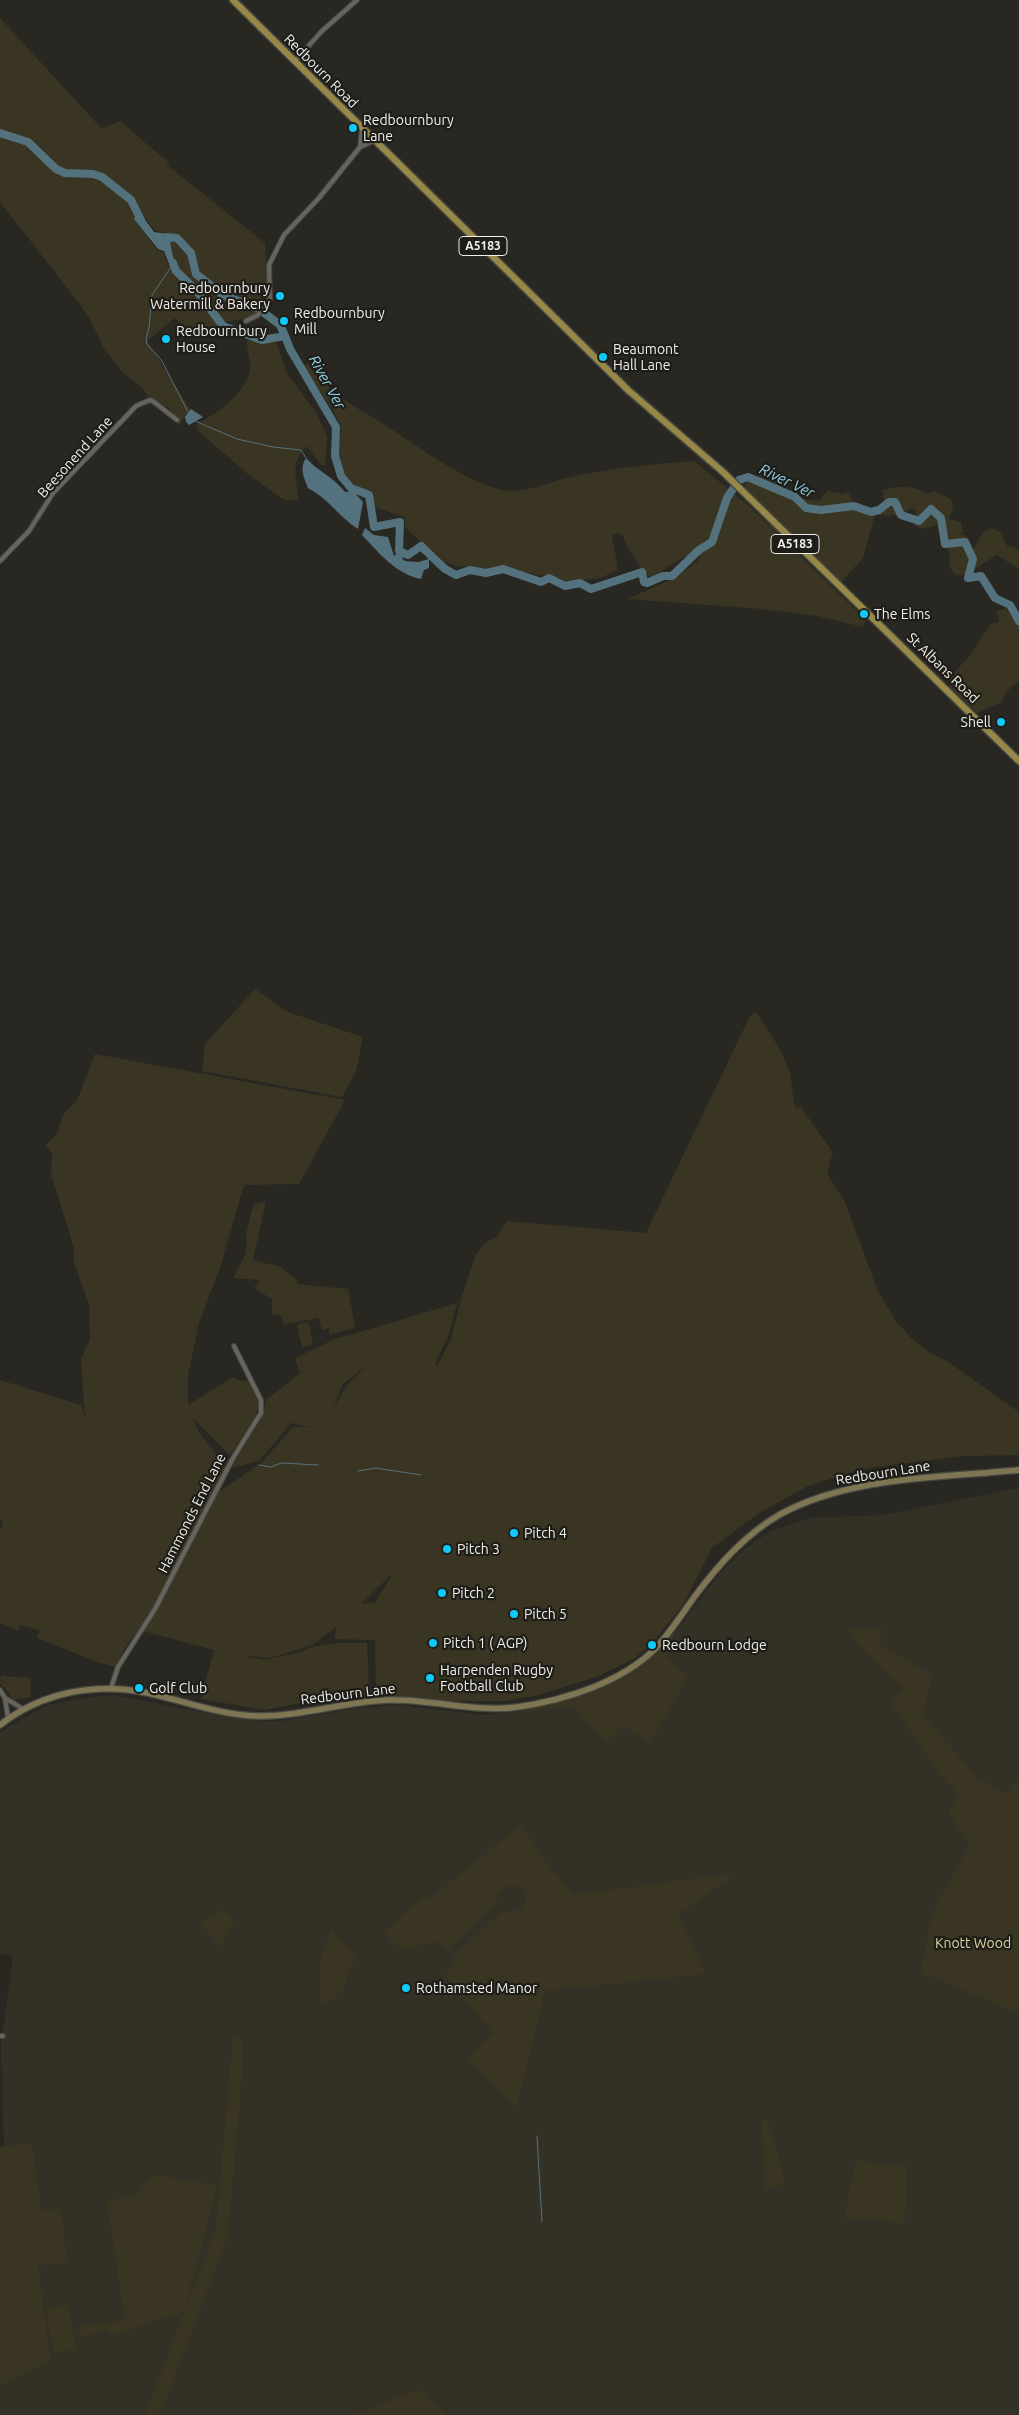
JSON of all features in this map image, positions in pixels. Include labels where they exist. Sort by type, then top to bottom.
[{"type":"main road","name":"Redbourn Road","points":[[233,0],[362,130],[628,390]]},
{"type":"main road","name":"St Albans Road","points":[[628,390],[742,490],[1019,761]]},
{"type":"main road","name":"Redbourn Lane","points":[[0,1724],[23,1709],[51,1697],[75,1691],[111,1688],[144,1693],[220,1711],[258,1716],[288,1714],[383,1700],[409,1700],[494,1709],[538,1703],[575,1693],[607,1680],[641,1660],[667,1635],[710,1576],[735,1549],[765,1524],[805,1502],[837,1492],[874,1484],[1019,1470]]},
{"type":"street","points":[[294,62],[322,32],[357,0]]},
{"type":"street","points":[[360,147],[362,130]]},
{"type":"street","points":[[246,321],[263,310],[270,299],[269,265],[278,245],[360,147],[373,140]]},
{"type":"street","name":"Beesonend Lane","points":[[0,561],[28,531],[54,493],[136,406],[150,400],[177,420]]},
{"type":"street","name":"Hammonds End Lane","points":[[111,1688],[118,1667],[155,1609],[233,1458],[261,1413],[261,1400],[234,1346]]},
{"type":"street","points":[[0,1690],[5,1698],[8,1718]]},
{"type":"street","points":[[5,1698],[23,1709]]},
{"type":"shaded area","points":[[1019,1488],[1019,2415],[447,2415],[418,2389],[352,2415],[0,2415],[0,2146],[4,2145],[1,2046],[13,1956],[0,1953],[0,1732],[48,1705],[82,1698],[113,1695],[234,1718],[275,1722],[359,1708],[398,1705],[482,1715],[523,1711],[608,1683],[642,1664],[675,1632],[722,1571],[742,1551],[769,1532],[810,1518],[884,1515]]},
{"type":"green space","points":[[0,18],[102,129],[120,121],[169,163],[167,165],[265,243],[268,294],[262,308],[212,284],[198,270],[192,250],[184,241],[168,233],[155,231],[130,198],[103,175],[93,172],[66,172],[56,166],[29,139],[0,131]]},
{"type":"green space","points":[[0,134],[27,143],[56,170],[65,175],[94,175],[102,178],[130,201],[136,215],[134,219],[157,250],[163,252],[169,266],[195,291],[220,325],[203,333],[185,335],[186,328],[175,318],[147,341],[190,409],[187,417],[182,419],[181,426],[171,418],[169,408],[150,398],[142,388],[123,373],[104,349],[90,319],[79,303],[0,202]]},
{"type":"green space","points":[[175,240],[189,254],[194,275],[225,299],[259,312],[249,317],[222,323],[199,291],[178,270],[171,256],[169,242]]},
{"type":"green space","points":[[247,340],[269,341],[277,344],[287,373],[317,414],[327,437],[325,465],[321,465],[307,446],[298,458],[296,471],[299,500],[284,500],[249,475],[198,431],[196,425],[236,396],[247,380],[250,371],[250,360]]},
{"type":"green space","points":[[312,363],[326,384],[343,399],[443,463],[474,480],[504,490],[521,490],[601,471],[694,461],[748,505],[866,620],[863,627],[818,616],[762,609],[628,599],[674,578],[698,561],[700,554],[694,554],[681,559],[650,577],[634,558],[623,535],[617,533],[612,536],[618,570],[600,578],[567,582],[557,578],[516,571],[502,565],[489,568],[456,566],[445,562],[411,533],[406,527],[404,517],[375,507],[370,493],[345,476],[339,463],[338,455],[341,434],[339,421],[301,365]]},
{"type":"green space","points":[[767,471],[790,493],[804,499],[820,500],[827,491],[843,494],[848,492],[854,504],[875,513],[884,501],[883,490],[894,487],[906,487],[917,489],[927,494],[934,491],[951,500],[953,507],[949,519],[961,522],[963,532],[960,535],[964,534],[969,539],[973,549],[984,533],[990,528],[994,529],[1001,534],[1007,546],[1014,547],[1019,551],[1019,569],[997,555],[964,575],[956,575],[950,568],[949,550],[944,545],[938,530],[944,523],[921,529],[914,525],[916,510],[911,508],[899,515],[875,514],[863,558],[840,583],[829,574],[813,554],[774,530],[742,495],[746,482]]},
{"type":"green space","points":[[1006,609],[1019,625],[1019,681],[1006,692],[1002,702],[977,713],[951,688],[948,680],[970,655],[991,623],[999,622],[997,610]]},
{"type":"green space","points":[[255,989],[285,1011],[363,1037],[356,1071],[342,1097],[202,1071],[205,1044]]},
{"type":"green space","points":[[756,1012],[783,1055],[790,1075],[796,1108],[801,1107],[833,1153],[828,1175],[845,1202],[877,1289],[895,1320],[910,1337],[929,1352],[947,1361],[1019,1412],[1019,1455],[964,1456],[861,1469],[808,1486],[759,1513],[712,1548],[683,1605],[652,1643],[635,1658],[599,1676],[539,1695],[506,1701],[446,1701],[376,1696],[375,1640],[334,1639],[337,1626],[313,1645],[269,1658],[238,1655],[264,1660],[300,1652],[312,1647],[336,1643],[367,1643],[369,1684],[373,1696],[311,1701],[265,1710],[201,1699],[214,1650],[139,1630],[127,1644],[115,1667],[97,1662],[37,1638],[39,1630],[20,1625],[18,1631],[0,1623],[0,1530],[3,1522],[0,1518],[0,1380],[81,1405],[85,1419],[81,1359],[90,1339],[89,1305],[74,1262],[74,1248],[51,1174],[52,1153],[46,1145],[56,1135],[64,1113],[77,1101],[95,1054],[345,1100],[299,1184],[244,1185],[220,1268],[199,1323],[188,1375],[188,1405],[233,1377],[238,1380],[249,1381],[260,1404],[252,1423],[230,1455],[193,1418],[199,1432],[229,1472],[220,1491],[261,1463],[293,1427],[311,1427],[291,1423],[259,1461],[231,1468],[262,1417],[266,1400],[300,1373],[295,1358],[333,1340],[457,1303],[449,1334],[435,1364],[438,1365],[451,1339],[462,1296],[476,1254],[485,1243],[497,1236],[507,1221],[646,1233],[750,1016]],"holes":[[[368,1365],[347,1385],[333,1408],[343,1384]],[[394,1572],[375,1602],[362,1604],[362,1603]]]},
{"type":"green space","points":[[266,1201],[253,1260],[281,1267],[297,1280],[297,1284],[348,1289],[355,1328],[329,1335],[329,1328],[322,1330],[318,1318],[284,1324],[280,1314],[272,1315],[272,1299],[254,1288],[260,1280],[233,1278],[246,1253],[246,1235],[253,1205]]},
{"type":"green space","points":[[308,1322],[313,1344],[302,1347],[297,1325]]},
{"type":"green space","name":"Knott Wood","points":[[859,1628],[883,1630],[878,1643],[932,1675],[923,1716],[978,1778],[999,1789],[1001,1796],[1019,1778],[1019,2013],[921,1973],[927,1938],[936,1904],[970,1846],[949,1814],[958,1793],[941,1776],[891,1703],[903,1688],[858,1644],[850,1630]]},
{"type":"green space","points":[[675,1632],[667,1658],[688,1676],[650,1744],[623,1726],[606,1742],[573,1706],[523,1711],[608,1683],[642,1664]]},
{"type":"green space","points":[[1,1676],[31,1678],[31,1697],[14,1700],[0,1683]]},
{"type":"green space","points":[[521,1824],[540,1855],[573,1895],[736,1873],[678,1915],[706,1974],[545,1991],[517,2107],[468,2059],[493,2033],[445,1976],[453,1966],[453,1956],[503,1911],[510,1912],[522,1909],[527,1897],[523,1889],[514,1886],[504,1887],[497,1896],[497,1903],[447,1950],[436,1942],[422,1944],[412,1950],[400,1948],[384,1934],[424,1895],[429,1900]]},
{"type":"green space","points":[[223,1909],[235,1920],[220,1947],[200,1923]]},
{"type":"green space","points":[[331,1931],[358,1958],[349,1970],[346,1982],[340,1993],[321,2006],[321,1959]]},
{"type":"green space","points":[[233,2037],[243,2039],[240,2103],[227,2239],[160,2415],[145,2415],[216,2229]]},
{"type":"green space","points":[[767,2118],[785,2181],[778,2187],[765,2188],[762,2122]]},
{"type":"green space","points":[[32,2143],[41,2210],[61,2209],[67,2262],[38,2266],[50,2360],[0,2386],[0,2148]]},
{"type":"green space","points":[[856,2160],[895,2166],[899,2164],[906,2165],[905,2224],[876,2219],[844,2219]]},
{"type":"green space","points":[[152,2175],[217,2185],[184,2311],[111,2336],[109,2330],[80,2336],[79,2326],[125,2321],[107,2200],[136,2196]]},
{"type":"green space","points":[[68,2304],[76,2349],[54,2353],[46,2308]]},
{"type":"green space","points":[[418,2389],[447,2415],[352,2415]]},
{"type":"water","points":[[138,210],[154,232],[176,235],[175,240],[170,242],[176,271],[170,266],[164,251],[158,249],[134,219],[135,212]]},
{"type":"water","points":[[191,409],[203,417],[189,425],[185,417]]},
{"type":"water","points":[[306,458],[336,482],[345,492],[353,491],[363,502],[358,529],[322,497],[308,488],[303,469]]},
{"type":"water","points":[[365,528],[374,535],[388,537],[394,556],[399,551],[408,555],[402,558],[405,561],[418,562],[429,559],[429,568],[424,570],[421,579],[404,573],[388,562],[362,535]]},
{"type":"waterway","name":"River Ver","points":[[0,133],[28,142],[56,169],[65,173],[93,174],[102,177],[131,200],[141,220]]},
{"type":"waterway","points":[[166,237],[177,238],[191,253],[196,274],[223,295],[259,309],[280,325],[285,336]]},
{"type":"waterway","name":"River Ver","points":[[173,263],[176,271],[196,290],[223,326],[262,340],[285,336],[290,349],[336,427],[335,456],[341,476],[351,488],[369,495],[374,527],[400,522],[399,551],[408,555],[421,546],[445,569],[456,575],[470,570],[486,573],[503,569],[541,582],[549,578],[565,586],[580,583],[591,589],[642,572],[644,582],[647,583],[663,576],[672,576],[699,550],[712,542],[727,498],[739,480],[748,477],[795,497],[806,508],[821,510],[854,506],[871,512],[879,510],[889,502],[895,502],[901,515],[919,521],[931,509],[941,518],[945,544],[965,542],[973,559],[968,578],[981,576],[995,598],[1010,605],[1019,621]]},
{"type":"waterway","points":[[171,267],[152,295],[149,328],[146,338],[147,344],[162,361],[188,412]]},
{"type":"waterway","points":[[195,421],[237,439],[273,447],[301,450],[306,458]]},
{"type":"waterway","points":[[259,1465],[271,1467],[281,1463],[318,1465]]},
{"type":"waterway","points":[[358,1471],[376,1468],[421,1475]]},
{"type":"waterway","points":[[537,2136],[542,2222]]},
{"type":"place","name":"Redbournbury Lane","points":[[353,128]]},
{"type":"place","name":"Redbournbury Watermill & Bakery","points":[[280,296]]},
{"type":"place","name":"Redbournbury Mill","points":[[284,321]]},
{"type":"place","name":"Redbournbury House","points":[[166,339]]},
{"type":"place","name":"Beaumont Hall Lane","points":[[603,357]]},
{"type":"place","name":"The Elms","points":[[864,614]]},
{"type":"place","name":"Shell","points":[[1001,722]]},
{"type":"place","name":"Pitch 4","points":[[514,1533]]},
{"type":"place","name":"Pitch 3","points":[[447,1549]]},
{"type":"place","name":"Pitch 2","points":[[442,1593]]},
{"type":"place","name":"Pitch 5","points":[[514,1614]]},
{"type":"place","name":"Pitch 1 ( AGP)","points":[[433,1643]]},
{"type":"place","name":"Redbourn Lodge","points":[[652,1645]]},
{"type":"place","name":"Harpenden Rugby Football Club","points":[[430,1678]]},
{"type":"place","name":"Golf Club","points":[[139,1688]]},
{"type":"place","name":"Rothamsted Manor","points":[[406,1988]]}]
